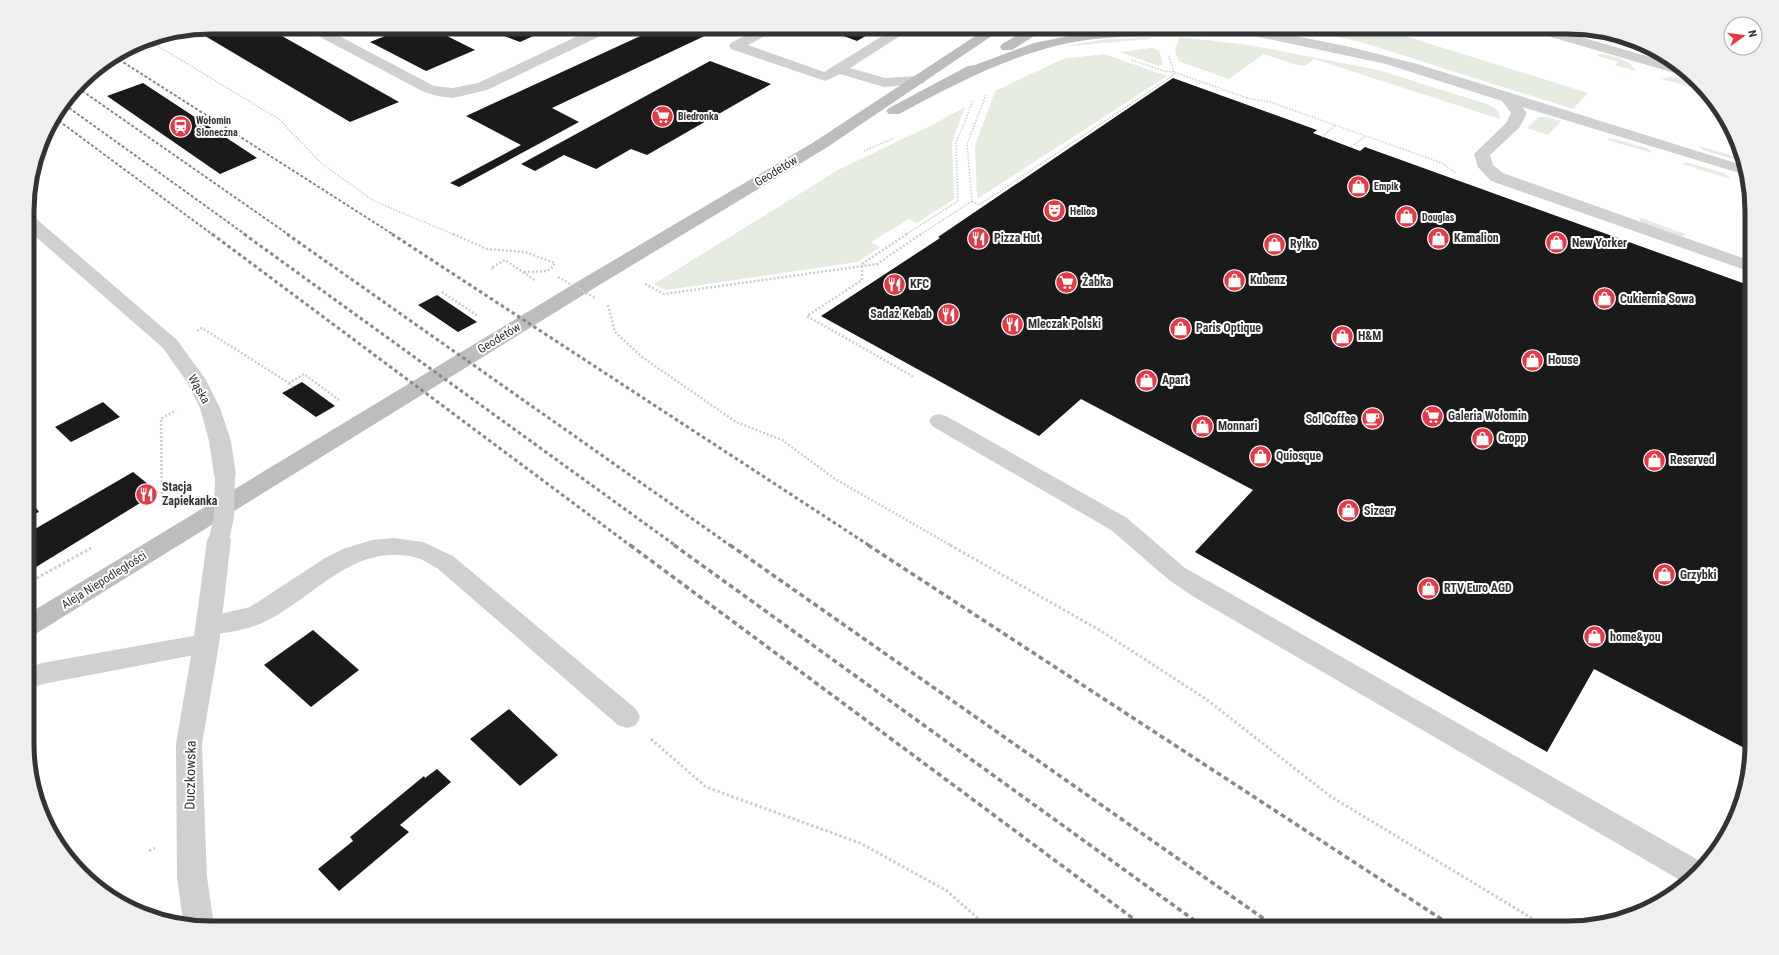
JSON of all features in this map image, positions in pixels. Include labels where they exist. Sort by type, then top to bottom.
[{"type":"main road","name":"Geodetów","points":[[179,533],[820,145],[988,34]]},
{"type":"main road","name":"Geodetów","points":[[820,145],[907,105],[960,76],[1029,34]]},
{"type":"main road","points":[[960,76],[1039,46],[1094,36],[1128,34]]},
{"type":"main road","name":"Aleja Niepodległości","points":[[34,622],[179,533]]},
{"type":"street","points":[[325,34],[429,89],[438,92],[453,93],[482,87],[593,34]]},
{"type":"street","points":[[758,34],[736,46],[825,77],[896,34]]},
{"type":"street","points":[[1265,34],[1368,55],[1412,67],[1509,100],[1543,107],[1740,170]]},
{"type":"street","points":[[1556,34],[1671,67]]},
{"type":"street","points":[[839,69],[884,82],[919,80]]},
{"type":"street","points":[[1509,100],[1519,113],[1513,125],[1482,154],[1483,162],[1487,170],[1497,177],[1745,265]]},
{"type":"street","name":"Wąska","points":[[34,225],[170,344],[196,380],[210,408],[220,441],[225,475],[224,516],[219,540],[207,635]]},
{"type":"street","points":[[939,421],[1119,524],[1177,574],[1203,590],[1691,871]]},
{"type":"street","points":[[34,677],[207,635],[236,621],[258,614],[341,559],[363,549],[396,546],[421,550],[445,562],[627,717]]},
{"type":"street","name":"Duczkowska","points":[[198,921],[192,877],[189,802],[189,744],[207,635]]},
{"type":"path","points":[[972,201],[979,205],[1174,75],[1167,50],[1150,41],[1156,39],[1161,34]]},
{"type":"path","points":[[153,43],[280,120],[321,163],[374,201],[487,249],[525,252],[555,263],[553,267],[547,271]]},
{"type":"path","points":[[1130,60],[1164,71],[1174,72],[1247,98],[1270,102],[1442,163],[1463,175]]},
{"type":"path","points":[[972,201],[967,144],[988,89]]},
{"type":"path","points":[[914,376],[807,316],[862,280],[862,264],[958,201],[956,143],[975,96]]},
{"type":"path","points":[[1322,136],[1336,125]]},
{"type":"path","points":[[1351,147],[1365,136]]},
{"type":"path","points":[[642,282],[664,294],[877,264],[972,201]]},
{"type":"path","points":[[493,269],[491,268],[505,260],[539,282]]},
{"type":"path","points":[[524,272],[547,271],[601,301]]},
{"type":"path","points":[[442,292],[482,319]]},
{"type":"path","points":[[613,301],[607,305],[615,332],[642,357],[736,422],[782,440],[835,479],[1101,631],[1206,699],[1330,796],[1536,921]]},
{"type":"path","points":[[192,333],[202,328],[293,387]]},
{"type":"path","points":[[289,383],[304,374],[341,401]]},
{"type":"path","points":[[156,510],[163,506],[161,419],[177,410]]},
{"type":"path","points":[[34,580],[95,545]]},
{"type":"path","points":[[627,717],[706,787],[860,843],[947,891],[982,921]]},
{"type":"shaded area","points":[[1326,34],[1398,34],[1588,93],[1573,109],[1364,43]]},
{"type":"shaded area","points":[[1153,37],[1148,39],[1061,47],[1106,39]]},
{"type":"shaded area","points":[[1180,37],[1249,45],[1378,70],[1487,104],[1498,112],[1500,119],[1314,59],[1305,66],[1297,65],[1264,54],[1229,79],[1178,61],[1175,50]]},
{"type":"shaded area","points":[[1152,48],[1159,51],[1163,64],[1159,66],[1119,52]]},
{"type":"shaded area","points":[[1104,54],[1167,76],[977,199],[975,146],[995,91],[1063,59]]},
{"type":"shaded area","points":[[1600,54],[1626,61],[1635,71],[1615,65],[1618,62],[1597,56]]},
{"type":"shaded area","points":[[1670,77],[1687,80],[1695,88],[1661,79]]},
{"type":"shaded area","points":[[965,107],[952,142],[954,199],[917,223],[909,219],[871,242],[880,247],[857,262],[666,290],[654,284],[838,170],[934,124]]},
{"type":"shaded area","points":[[1539,117],[1547,117],[1561,121],[1548,135],[1527,128]]},
{"type":"shaded area","points":[[1610,138],[1647,148],[1653,153],[1607,140]]},
{"type":"shaded area","points":[[1697,145],[1737,157],[1738,160],[1703,150]]},
{"type":"shaded area","points":[[1685,162],[1724,173],[1730,177],[1730,179],[1682,164]]},
{"type":"shaded area","points":[[1639,217],[1688,235],[1681,236],[1641,222]]},
{"type":"building","points":[[202,34],[278,34],[399,102],[350,122]]},
{"type":"building","points":[[390,34],[443,34],[475,50],[426,71],[370,42]]},
{"type":"building","points":[[508,34],[538,34],[520,42],[504,36]]},
{"type":"building","points":[[645,34],[709,34],[552,108],[579,122],[459,187],[450,183],[521,145],[466,116]]},
{"type":"building","points":[[838,34],[869,34],[857,41]]},
{"type":"building","points":[[1596,36],[1625,43],[1634,48]]},
{"type":"building","name":"Biedronka","points":[[710,61],[771,84],[647,155],[631,149],[596,169],[564,155],[535,171],[521,164]]},
{"type":"building","name":"Galeria Wołomin","points":[[1173,78],[1317,130],[1313,133],[1360,151],[1365,147],[1745,284],[1745,748],[1594,669],[1547,752],[1195,552],[1253,490],[1081,399],[1039,436],[821,316],[940,238],[938,237]]},
{"type":"building","points":[[143,83],[257,158],[220,174],[107,96]]},
{"type":"building","points":[[437,295],[477,322],[458,332],[418,305]]},
{"type":"building","points":[[302,382],[335,406],[316,417],[282,393]]},
{"type":"building","points":[[103,402],[120,417],[71,442],[55,427]]},
{"type":"building","points":[[133,472],[158,492],[34,568],[34,530]]},
{"type":"building","points":[[34,505],[39,512],[34,514]]},
{"type":"building","points":[[313,630],[359,670],[311,707],[264,665]]},
{"type":"building","points":[[509,709],[558,755],[520,786],[470,739]]},
{"type":"building","points":[[437,769],[451,782],[400,825],[409,832],[339,891],[318,869],[353,841],[350,837],[424,776],[425,778]]},
{"type":"railway","points":[[120,60],[394,235]]},
{"type":"railway","points":[[82,90],[289,235]]},
{"type":"railway","points":[[68,107],[246,235]]},
{"type":"railway","points":[[59,121],[213,235]]},
{"type":"railway","points":[[212,234],[631,546]]},
{"type":"railway","points":[[244,234],[676,546]]},
{"type":"railway","points":[[287,234],[731,546]]},
{"type":"railway","points":[[392,234],[870,546]]},
{"type":"railway","points":[[630,545],[1137,921]]},
{"type":"railway","points":[[674,545],[1195,921]]},
{"type":"railway","points":[[730,545],[1267,921]]},
{"type":"railway","points":[[868,545],[1444,921]]},
{"type":"place","name":"Biedronka","points":[[662,116]]},
{"type":"place","name":"Wołomin Słoneczna","points":[[180,126]]},
{"type":"place","name":"Empik","points":[[1359,186]]},
{"type":"place","name":"Helios","points":[[1055,211]]},
{"type":"place","name":"Douglas","points":[[1406,217]]},
{"type":"place","name":"Pizza Hut","points":[[978,238]]},
{"type":"place","name":"Kamalion","points":[[1439,238]]},
{"type":"place","name":"New Yorker","points":[[1556,243]]},
{"type":"place","name":"Ryłko","points":[[1275,244]]},
{"type":"place","name":"Kubenz","points":[[1234,280]]},
{"type":"place","name":"Żabka","points":[[1066,282]]},
{"type":"place","name":"KFC","points":[[894,284]]},
{"type":"place","name":"Cukiernia Sowa","points":[[1605,299]]},
{"type":"place","name":"Sadaż Kebab","points":[[948,314]]},
{"type":"place","name":"Mleczak Polski","points":[[1013,324]]},
{"type":"place","name":"Paris Optique","points":[[1180,328]]},
{"type":"place","name":"H&M","points":[[1342,336]]},
{"type":"place","name":"House","points":[[1533,360]]},
{"type":"place","name":"Apart","points":[[1147,380]]},
{"type":"place","name":"Galeria Wołomin","points":[[1432,416]]},
{"type":"place","name":"So! Coffee","points":[[1372,419]]},
{"type":"place","name":"Monnari","points":[[1203,426]]},
{"type":"place","name":"Cropp","points":[[1482,438]]},
{"type":"place","name":"Quiosque","points":[[1260,456]]},
{"type":"place","name":"Reserved","points":[[1654,460]]},
{"type":"place","name":"Stacja Zapiekanka","points":[[147,494]]},
{"type":"place","name":"Sizeer","points":[[1348,511]]},
{"type":"place","name":"Grzybki","points":[[1665,575]]},
{"type":"place","name":"RTV Euro AGD","points":[[1429,588]]},
{"type":"place","name":"home&you","points":[[1594,637]]}]
